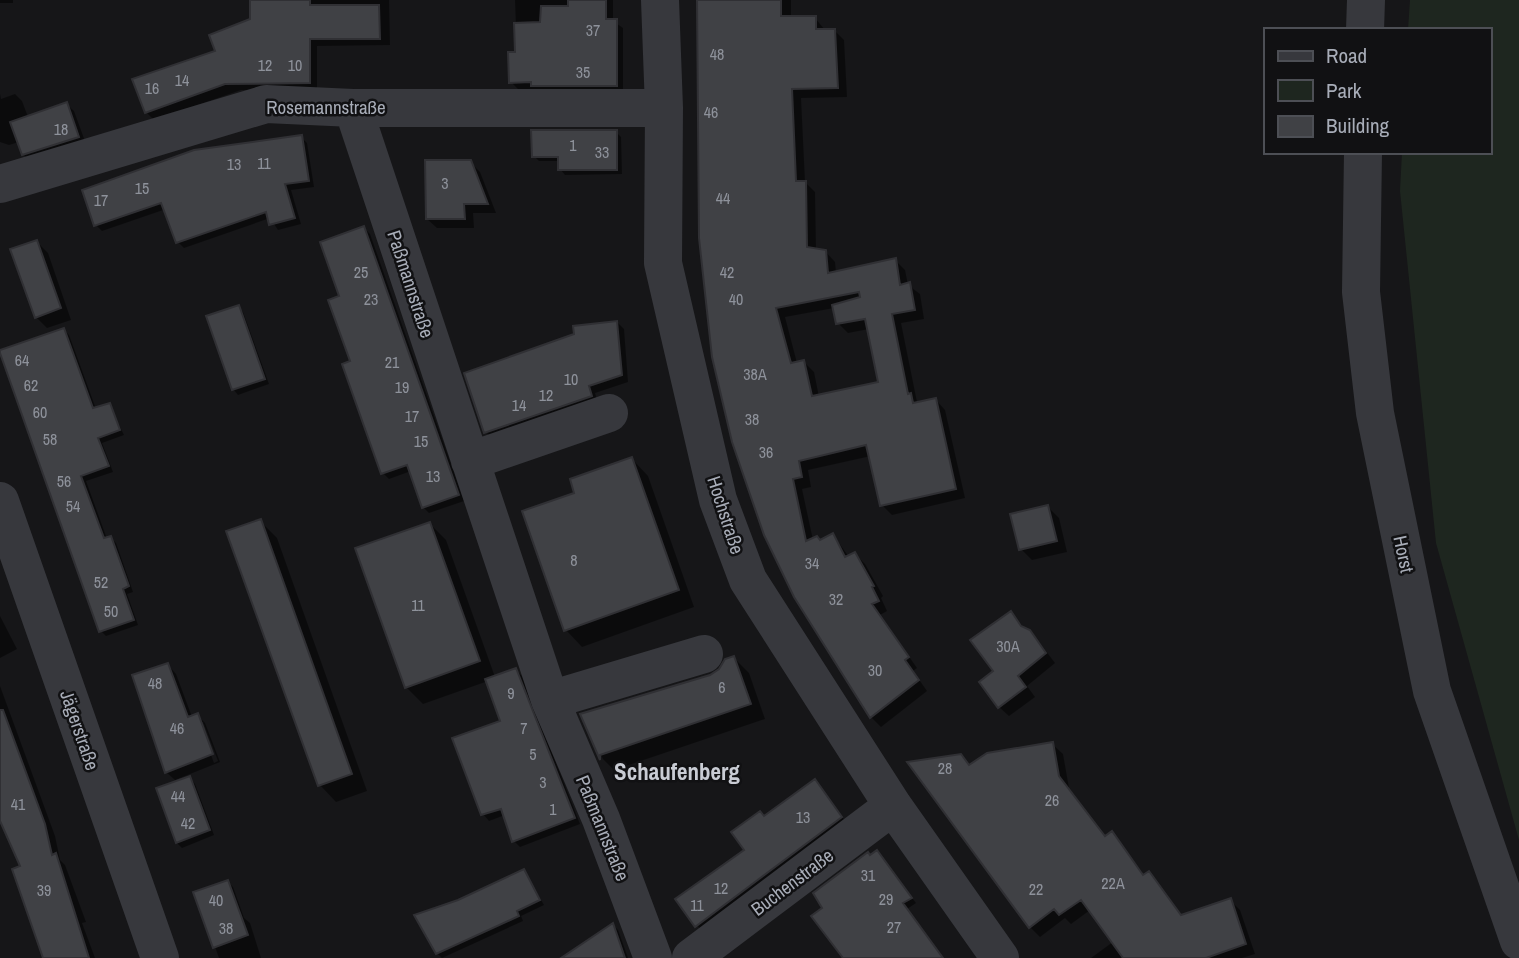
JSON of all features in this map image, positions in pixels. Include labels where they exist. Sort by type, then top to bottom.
[{"type":"street","name":"Hochstraße","points":[[660,0],[664,108],[663,263],[718,500],[748,580],[893,806],[1000,958]]},
{"type":"street","points":[[1365,28],[1366,0]]},
{"type":"street","name":"Rosemannstraße","points":[[0,184],[266,104],[353,108],[664,108]]},
{"type":"street","name":"Paßmannstraße","points":[[353,108],[550,700],[601,819],[653,958]]},
{"type":"street","name":"Horst","points":[[1363,154],[1361,292],[1378,426],[1432,691],[1519,942]]},
{"type":"street","points":[[470,461],[609,413]]},
{"type":"street","name":"Jägerstraße","points":[[0,501],[159,958]]},
{"type":"street","points":[[550,700],[704,654]]},
{"type":"street","name":"Buchenstraße","points":[[691,958],[893,806]]},
{"type":"green space","points":[[1410,0],[1519,0],[1519,840],[1436,543],[1400,191],[1402,154],[1491,154],[1491,28],[1408,28]]},
{"type":"building","points":[[250,0],[310,0],[310,5],[379,5],[380,39],[310,39],[310,83],[225,84],[145,113],[132,79],[215,51],[209,35],[250,19]]},
{"type":"building","points":[[568,0],[606,0],[606,19],[617,19],[617,86],[531,86],[531,82],[509,83],[508,52],[515,52],[514,23],[540,22],[541,6],[568,6]]},
{"type":"building","points":[[697,0],[781,0],[781,16],[816,16],[816,29],[835,29],[838,88],[792,89],[796,181],[806,181],[807,247],[826,250],[828,273],[896,258],[900,285],[910,282],[915,310],[892,314],[908,394],[911,393],[913,403],[936,398],[956,489],[880,506],[866,445],[799,461],[802,477],[793,479],[806,541],[817,536],[820,540],[833,533],[845,557],[855,552],[874,586],[872,587],[879,601],[872,604],[909,657],[905,660],[919,680],[870,718],[794,597],[764,535],[732,442],[712,357],[699,238]],"holes":[[[859,292],[860,297],[832,305],[836,324],[865,319],[878,382],[812,396],[804,360],[791,363],[776,308]]]},
{"type":"building","points":[[67,102],[79,137],[22,155],[10,122]]},
{"type":"building","points":[[531,130],[617,130],[617,170],[558,170],[558,157],[532,157]]},
{"type":"building","points":[[302,135],[309,181],[285,184],[295,218],[269,225],[266,212],[176,243],[161,203],[94,226],[82,190],[194,150]]},
{"type":"building","points":[[425,160],[471,160],[488,204],[464,204],[465,219],[426,219]]},
{"type":"building","points":[[364,226],[459,495],[422,508],[407,465],[381,474],[342,364],[350,361],[328,300],[339,296],[320,242]]},
{"type":"building","points":[[37,240],[61,308],[35,318],[10,249]]},
{"type":"building","points":[[239,305],[265,379],[232,390],[206,316]]},
{"type":"building","points":[[617,321],[622,375],[589,386],[592,396],[484,433],[464,373],[574,334],[573,326]]},
{"type":"building","points":[[64,328],[93,408],[110,403],[120,430],[98,438],[109,466],[81,476],[104,538],[111,536],[129,586],[123,589],[134,620],[99,632],[0,353],[0,350]]},
{"type":"building","points":[[632,457],[679,590],[564,631],[522,511],[574,493],[570,479]]},
{"type":"building","points":[[1048,505],[1057,541],[1019,550],[1010,514]]},
{"type":"building","points":[[261,519],[352,774],[318,786],[226,531]]},
{"type":"building","points":[[430,522],[480,661],[405,688],[355,548]]},
{"type":"building","points":[[1011,611],[1021,626],[1030,630],[1046,653],[1018,676],[1026,687],[998,708],[979,682],[993,671],[970,640]]},
{"type":"building","points":[[734,656],[751,704],[600,755],[600,760],[580,714],[710,675],[719,669],[725,659]]},
{"type":"building","points":[[168,663],[188,717],[198,713],[213,754],[165,773],[132,675]]},
{"type":"building","points":[[516,668],[575,818],[512,842],[501,809],[481,815],[452,738],[500,721],[485,679]]},
{"type":"building","points":[[0,710],[3,710],[45,824],[52,855],[56,853],[89,958],[43,958],[12,869],[20,866],[0,821]]},
{"type":"building","points":[[1053,742],[1059,776],[1105,836],[1112,831],[1143,875],[1149,871],[1181,915],[1231,898],[1246,944],[1206,958],[1123,958],[1081,900],[1059,915],[1054,909],[1029,928],[907,762],[961,754],[969,765],[987,753]]},
{"type":"building","points":[[190,776],[210,830],[176,843],[156,788]]},
{"type":"building","points":[[815,779],[842,817],[695,927],[675,899],[744,850],[731,832],[760,811],[764,816]]},
{"type":"building","points":[[877,850],[912,898],[903,903],[943,958],[843,958],[811,916],[822,908],[813,893],[868,852],[870,855]]},
{"type":"building","points":[[524,869],[540,900],[517,911],[519,916],[436,954],[414,915],[458,900]]},
{"type":"building","points":[[228,880],[248,935],[213,948],[193,892]]},
{"type":"building","points":[[613,923],[625,958],[561,958]]},
{"type":"district","name":"Schaufenberg","points":[[677,771]]}]
